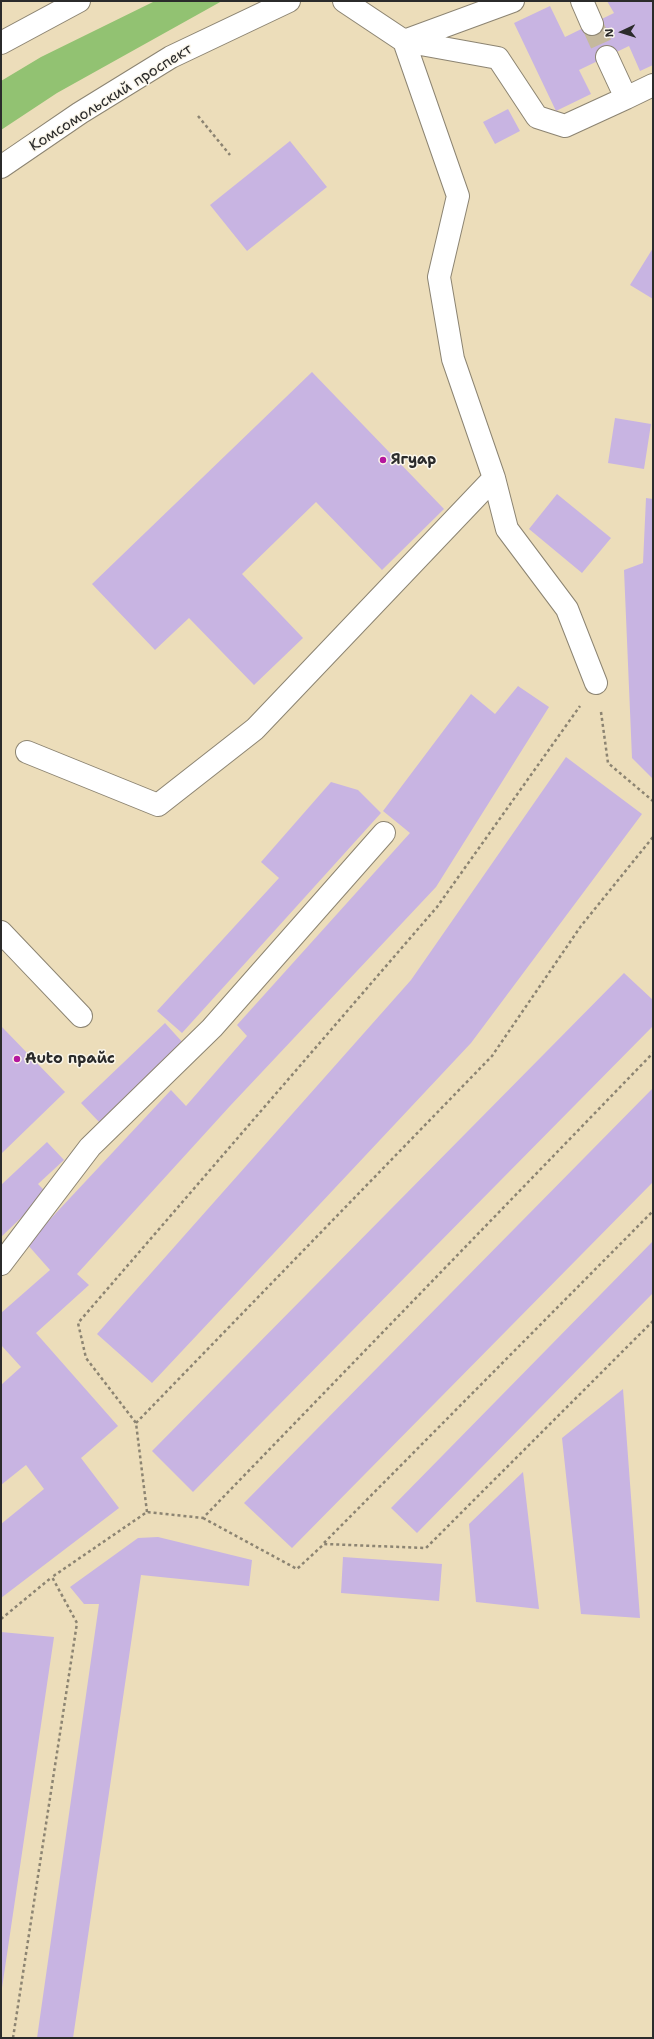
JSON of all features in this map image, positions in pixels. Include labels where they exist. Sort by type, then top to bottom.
[{"type":"main road","points":[[1,43],[79,1]]},
{"type":"main road","name":"Комсомольский проспект","points":[[1,167],[80,113],[171,57],[288,1]]},
{"type":"main road","points":[[344,1],[404,41],[498,58],[537,117],[565,126],[653,85]]},
{"type":"main road","points":[[404,41],[513,1]]},
{"type":"main road","points":[[582,1],[592,24]]},
{"type":"main road","points":[[404,41],[458,196],[439,277],[453,359],[494,478],[507,528],[566,609],[596,683]]},
{"type":"main road","points":[[607,57],[626,98]]},
{"type":"main road","points":[[27,752],[158,805],[255,729],[494,478]]},
{"type":"main road","points":[[1,1264],[90,1147],[212,1028],[384,833]]},
{"type":"main road","points":[[1,932],[81,1016]]},
{"type":"path","points":[[198,116],[230,155]]},
{"type":"path","points":[[596,683],[608,763],[653,801]]},
{"type":"path","points":[[147,1512],[136,1423],[86,1358],[78,1323],[437,907],[596,683]]},
{"type":"path","points":[[136,1423],[492,1056],[581,926],[653,837]]},
{"type":"path","points":[[203,1518],[653,1053]]},
{"type":"path","points":[[1,1619],[52,1577],[147,1512],[203,1518],[297,1569],[324,1544],[653,1211]]},
{"type":"path","points":[[324,1544],[426,1548],[653,1321]]},
{"type":"path","points":[[13,2038],[77,1623],[52,1577]]},
{"type":"green space","points":[[155,1],[222,1],[57,93],[1,130],[1,81],[41,57]]},
{"type":"building","points":[[607,1],[653,1],[653,65],[640,71],[629,46],[579,70],[591,94],[556,111],[514,23],[550,6],[565,37],[614,13]]},
{"type":"building","points":[[508,109],[520,131],[495,144],[483,122]]},
{"type":"building","points":[[290,141],[327,187],[247,251],[210,205]]},
{"type":"building","points":[[653,248],[653,299],[630,285]]},
{"type":"building","points":[[312,372],[444,509],[382,570],[316,502],[242,574],[303,638],[254,685],[189,618],[155,650],[92,584]]},
{"type":"building","points":[[615,418],[651,424],[644,469],[608,463]]},
{"type":"building","points":[[557,494],[611,538],[582,573],[529,529]]},
{"type":"building","points":[[646,498],[653,499],[653,779],[632,758],[624,570],[643,563]]},
{"type":"building","points":[[518,686],[549,707],[436,887],[230,1106],[77,1274],[89,1285],[36,1333],[118,1426],[81,1458],[119,1508],[1,1598],[1,1524],[44,1489],[26,1465],[1,1485],[1,1385],[21,1367],[1,1345],[1,1313],[50,1270],[27,1244],[171,1090],[186,1106],[247,1036],[237,1025],[410,833],[383,811],[471,694],[495,714]]},
{"type":"building","points":[[566,757],[642,814],[471,1043],[152,1383],[97,1334],[411,980]]},
{"type":"building","points":[[331,782],[358,790],[381,813],[182,1033],[157,1011],[279,878],[261,862]]},
{"type":"building","points":[[624,973],[653,1000],[653,1026],[193,1492],[152,1451]]},
{"type":"building","points":[[165,1023],[184,1044],[100,1123],[81,1103]]},
{"type":"building","name":"Auto прайс","points":[[1,1026],[65,1092],[1,1154]]},
{"type":"building","points":[[653,1088],[653,1182],[292,1548],[244,1503]]},
{"type":"building","points":[[47,1142],[64,1160],[38,1184],[47,1193],[1,1237],[1,1185]]},
{"type":"building","points":[[653,1241],[653,1293],[417,1533],[391,1508]]},
{"type":"building","points":[[623,1389],[640,1618],[581,1614],[562,1438]]},
{"type":"building","points":[[523,1472],[539,1609],[476,1602],[469,1524]]},
{"type":"building","points":[[158,1537],[252,1560],[249,1586],[141,1575],[73,2038],[37,2038],[99,1604],[84,1604],[70,1587],[138,1538]]},
{"type":"building","points":[[343,1557],[442,1564],[439,1601],[341,1593]]},
{"type":"building","points":[[1,1632],[54,1637],[2,1988],[1,1988]]},
{"type":"tunnel","points":[[592,24],[607,57]]},
{"type":"place","name":"Ягуар","points":[[383,460]]},
{"type":"place","name":"Auto прайс","points":[[17,1059]]}]
